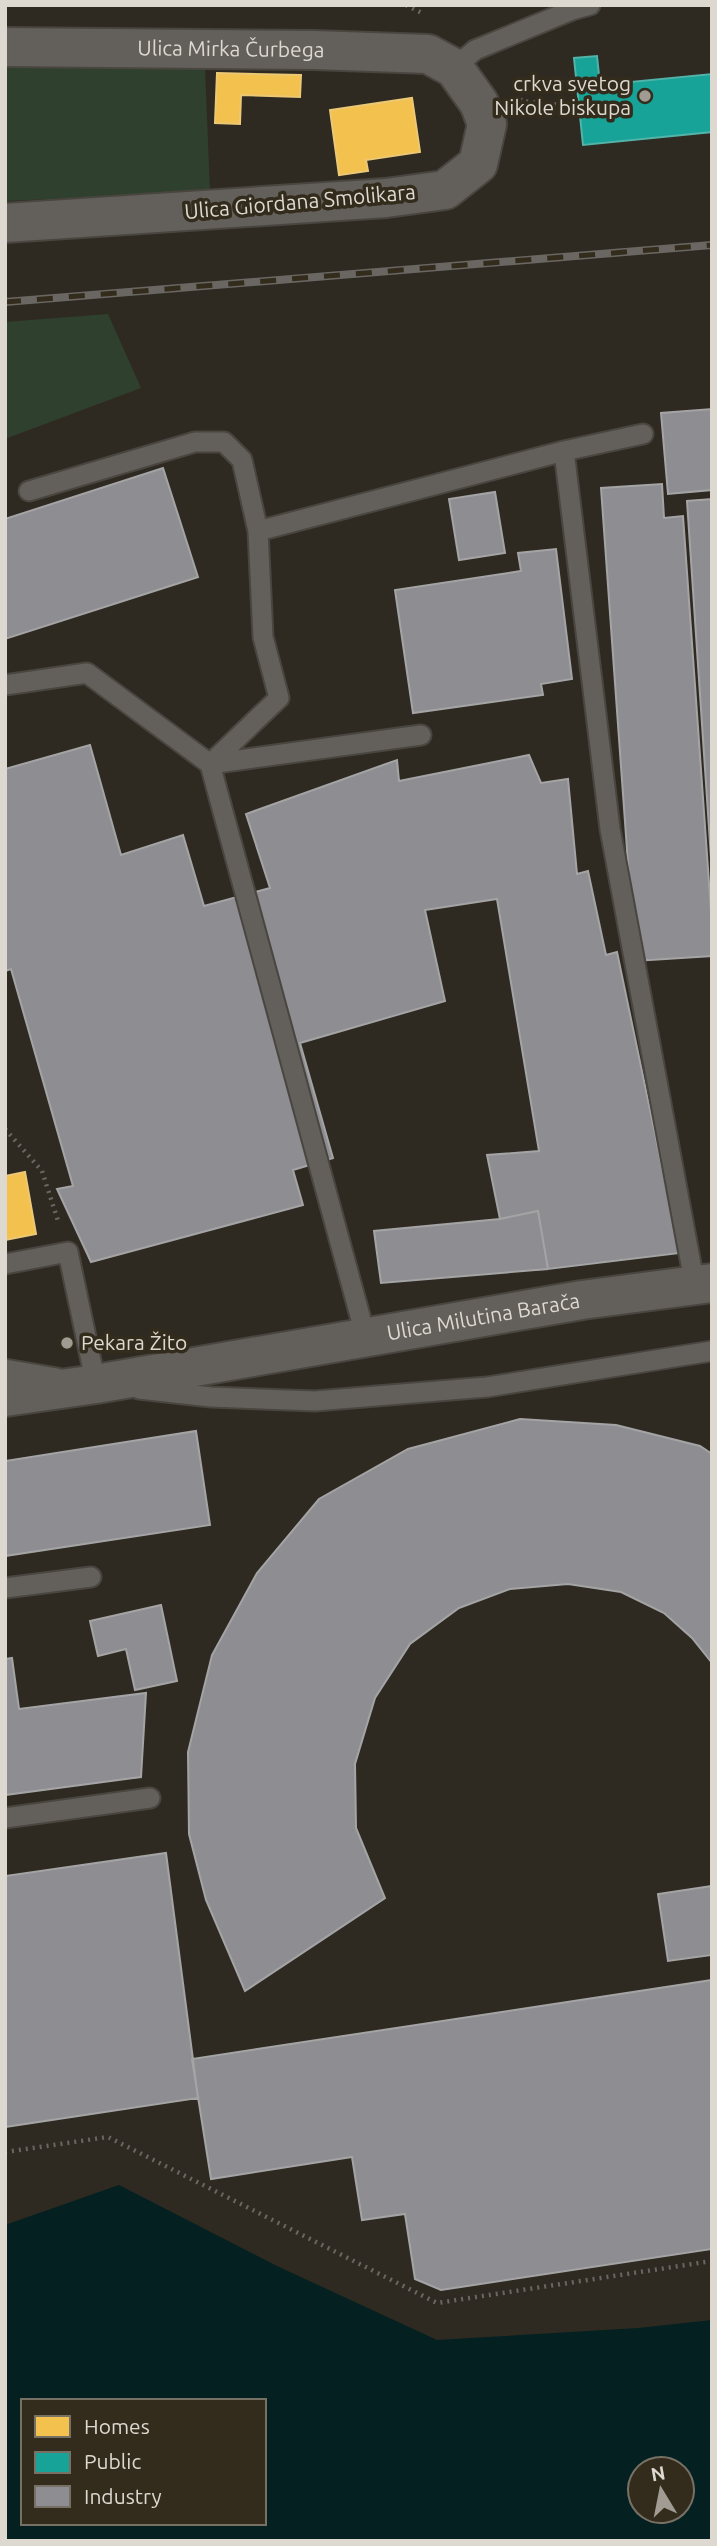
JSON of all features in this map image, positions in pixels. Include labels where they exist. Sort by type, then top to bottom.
[{"type":"street","name":"Ulica Mirka Čurbega","points":[[5,47],[314,50],[428,54],[454,68]]},
{"type":"street","name":"Ulica Giordana Smolikara","points":[[5,223],[386,198],[445,190],[478,164],[487,124],[479,103],[454,68]]},
{"type":"street","name":"Ulica Milutina Barača","points":[[5,1397],[96,1384],[582,1300],[703,1284]]},
{"type":"lane","points":[[454,68],[475,50],[590,5]]},
{"type":"lane","points":[[258,531],[564,451],[643,434]]},
{"type":"lane","points":[[29,491],[195,442],[224,442],[242,460],[258,531],[263,637],[279,698],[210,764]]},
{"type":"lane","points":[[564,451],[610,829],[703,1284]]},
{"type":"lane","points":[[5,685],[87,673],[210,764],[366,1338]]},
{"type":"lane","points":[[210,764],[421,735]]},
{"type":"lane","points":[[5,1264],[68,1252],[96,1384]]},
{"type":"lane","points":[[5,1369],[96,1384],[211,1397],[315,1401],[487,1387],[712,1351]]},
{"type":"lane","points":[[5,1588],[91,1577]]},
{"type":"lane","points":[[5,1818],[150,1797]]},
{"type":"path","points":[[522,101],[579,107]]},
{"type":"path","points":[[5,1129],[42,1171],[68,1252]]},
{"type":"path","points":[[5,2152],[108,2137],[437,2302],[712,2261]]},
{"type":"green space","points":[[5,64],[205,68],[210,192],[5,201]]},
{"type":"green space","points":[[108,314],[141,388],[5,439],[5,322]]},
{"type":"water","points":[[119,2185],[277,2266],[437,2340],[638,2328],[712,2320],[712,2541],[5,2541],[5,2225]]},
{"type":"building: Homes","points":[[217,73],[301,75],[300,97],[241,95],[240,124],[215,123]]},
{"type":"building: Homes","points":[[412,98],[420,152],[366,160],[368,171],[339,175],[330,110]]},
{"type":"building: Homes","points":[[25,1172],[36,1234],[5,1240],[5,1176]]},
{"type":"building: Public","name":"crkva svetog Nikole biskupa","points":[[597,56],[600,85],[712,74],[712,132],[583,145],[574,58]]},
{"type":"building: Industry","points":[[712,409],[712,490],[668,494],[661,413]]},
{"type":"building: Industry","points":[[163,468],[198,577],[5,639],[5,519]]},
{"type":"building: Industry","points":[[662,484],[664,518],[683,516],[712,956],[635,961],[601,488]]},
{"type":"building: Industry","points":[[495,492],[505,553],[459,560],[449,499]]},
{"type":"building: Industry","points":[[712,499],[712,873],[687,501]]},
{"type":"building: Industry","points":[[556,549],[572,679],[541,684],[543,695],[413,713],[395,590],[521,571],[518,553]]},
{"type":"building: Industry","points":[[90,745],[121,855],[183,835],[204,906],[270,888],[246,814],[397,760],[399,781],[529,755],[541,783],[568,779],[577,874],[588,871],[606,955],[617,952],[680,1253],[548,1269],[538,1211],[500,1219],[487,1155],[539,1151],[497,899],[425,910],[445,1001],[300,1043],[333,1158],[293,1170],[303,1205],[91,1262],[57,1189],[73,1186],[11,969],[5,971],[5,769]]},
{"type":"building: Industry","points":[[538,1211],[548,1269],[381,1283],[374,1231],[500,1219]]},
{"type":"building: Industry","points":[[520,1419],[616,1425],[700,1446],[712,1454],[712,1663],[692,1638],[664,1613],[621,1592],[568,1584],[510,1589],[459,1608],[410,1644],[375,1698],[355,1764],[356,1828],[385,1898],[245,1991],[206,1900],[189,1834],[188,1752],[212,1655],[257,1573],[319,1499],[408,1449]]},
{"type":"building: Industry","points":[[196,1431],[210,1525],[5,1556],[5,1461]]},
{"type":"building: Industry","points":[[161,1605],[177,1681],[135,1690],[126,1649],[98,1656],[90,1621]]},
{"type":"building: Industry","points":[[12,1658],[19,1709],[146,1693],[141,1777],[5,1795],[5,1659]]},
{"type":"building: Industry","points":[[166,1853],[198,2098],[5,2127],[5,1876]]},
{"type":"building: Industry","points":[[712,1886],[712,1955],[668,1961],[658,1894]]},
{"type":"building: Industry","points":[[712,1980],[712,2249],[441,2290],[415,2279],[405,2214],[362,2220],[352,2157],[211,2179],[192,2059]]},
{"type":"railway","points":[[5,302],[712,245]]},
{"type":"place","name":"crkva svetog Nikole biskupa","points":[[645,96]]},
{"type":"place","name":"Pekara Žito","points":[[67,1343]]}]
